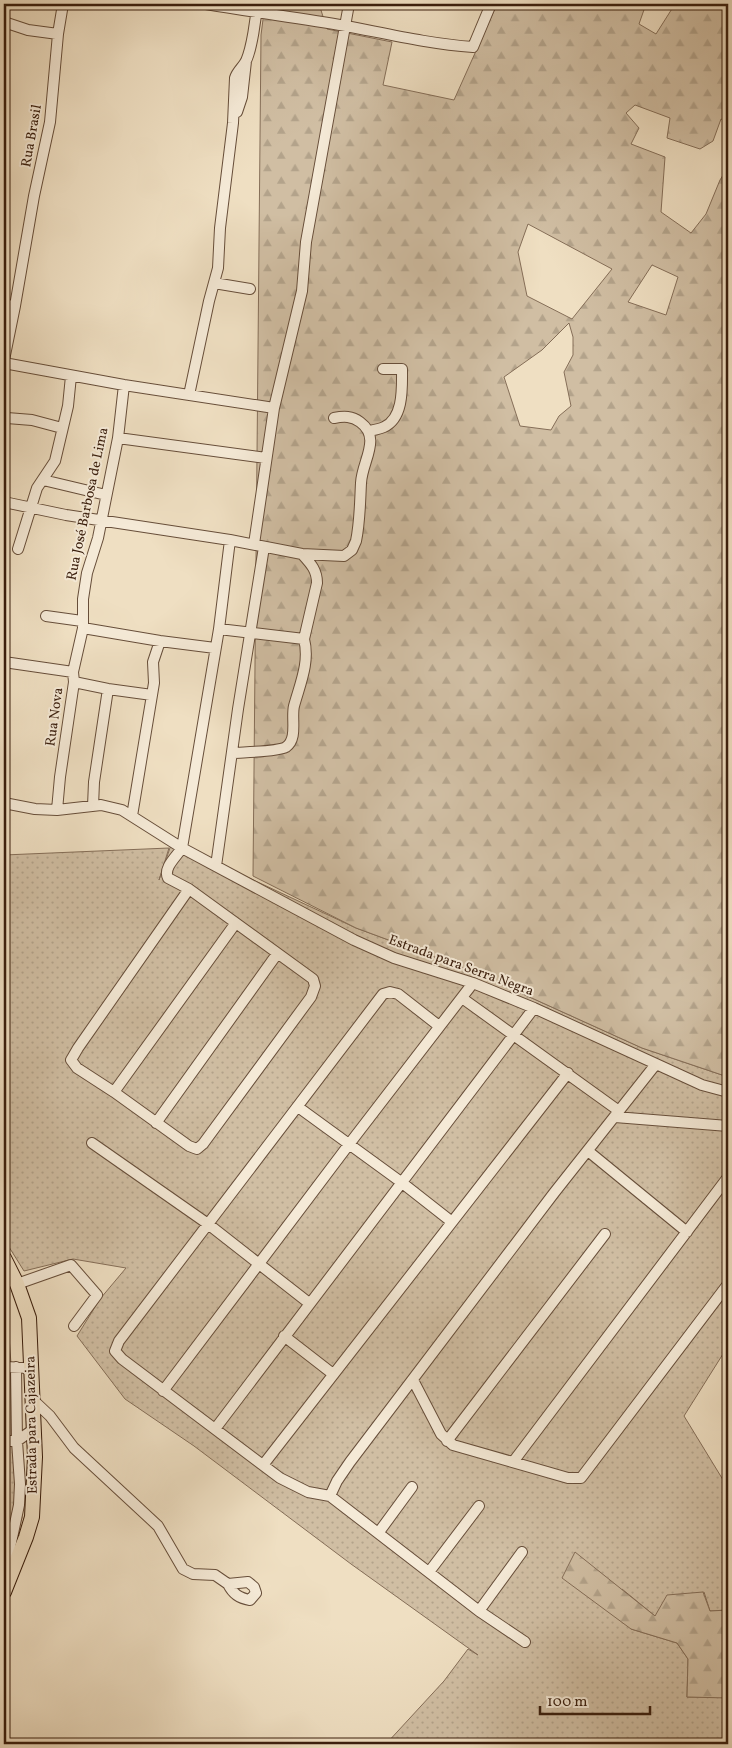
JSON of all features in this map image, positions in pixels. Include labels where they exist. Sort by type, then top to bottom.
[{"type":"main road","name":"Estrada para Cajazeira","points":[[4,1258],[17,1284],[29,1318],[35,1452],[32,1517],[4,1592]]},
{"type":"street","name":"Rua Brasil","points":[[4,361],[34,196],[50,122],[58,34],[63,4]]},
{"type":"street","points":[[206,4],[257,8],[436,43],[474,47],[492,4]]},
{"type":"street","points":[[216,866],[249,634],[266,458],[274,408],[299,307],[306,242],[349,4]]},
{"type":"street","points":[[189,396],[218,268],[220,228],[234,123],[235,78],[246,61],[257,8]]},
{"type":"street","points":[[4,22],[28,30],[58,34]]},
{"type":"street","points":[[214,283],[250,288]]},
{"type":"street","points":[[4,305],[15,306]]},
{"type":"street","points":[[4,361],[71,376],[274,408]]},
{"type":"street","points":[[369,431],[386,427],[392,422],[398,412],[402,390],[402,369],[383,368]]},
{"type":"street","points":[[18,549],[37,488],[52,467],[70,396],[71,376]]},
{"type":"street","name":"Rua José Barbosa de Lima","points":[[82,625],[87,573],[98,538],[118,438],[124,385]]},
{"type":"street","points":[[4,502],[100,521],[230,540],[302,554],[344,556],[352,550],[357,536],[362,476],[371,442],[369,431],[353,417],[342,416],[334,418]]},
{"type":"street","points":[[7,418],[32,420],[62,428]]},
{"type":"street","points":[[118,438],[266,458]]},
{"type":"street","points":[[52,467],[56,476],[63,484]]},
{"type":"street","points":[[43,480],[106,495]]},
{"type":"street","points":[[189,889],[71,1060],[77,1068],[114,1092],[193,1149],[200,1148],[311,997],[315,986],[313,979],[189,889],[168,878],[166,875],[167,868],[182,848],[219,629],[230,540]]},
{"type":"street","points":[[232,753],[277,750],[288,744],[293,734],[294,707],[306,658],[304,639],[317,583],[313,566],[302,554]]},
{"type":"street","points":[[46,616],[160,641],[215,648]]},
{"type":"street","name":"Rua Nova","points":[[57,810],[73,677],[82,625]]},
{"type":"street","points":[[219,629],[304,639]]},
{"type":"street","points":[[132,816],[154,683],[153,662],[160,641]]},
{"type":"street","points":[[4,662],[73,677],[108,689],[152,694]]},
{"type":"street","points":[[93,806],[94,782],[108,689]]},
{"type":"street","name":"Estrada para Serra Negra","points":[[4,803],[35,809],[57,810],[93,806],[113,807],[132,816],[182,848],[354,940],[394,958],[473,983],[534,1008],[702,1086],[728,1092]]},
{"type":"street","points":[[114,1092],[235,924]]},
{"type":"street","points":[[156,1123],[277,954]]},
{"type":"street","points":[[163,1391],[473,983]]},
{"type":"street","points":[[439,1026],[398,994],[387,992],[380,998],[115,1348],[117,1355],[122,1360],[280,1478],[308,1492],[330,1496],[479,1611],[525,1642]]},
{"type":"street","points":[[462,998],[568,1073],[617,1114],[728,1126]]},
{"type":"street","points":[[215,1429],[534,1008]]},
{"type":"street","points":[[330,1496],[337,1480],[554,1193],[656,1064]]},
{"type":"street","points":[[263,1465],[568,1073]]},
{"type":"street","points":[[298,1107],[350,1143],[452,1222]]},
{"type":"street","points":[[92,1143],[208,1224],[309,1303]]},
{"type":"street","points":[[588,1151],[687,1232]]},
{"type":"street","points":[[513,1462],[728,1178]]},
{"type":"street","points":[[447,1441],[605,1234]]},
{"type":"street","points":[[17,1284],[71,1266],[97,1295],[74,1326]]},
{"type":"street","points":[[413,1380],[441,1434],[447,1441],[458,1447],[568,1478],[580,1478],[728,1284]]},
{"type":"street","points":[[284,1336],[333,1374]]},
{"type":"street","points":[[4,1367],[31,1368]]},
{"type":"street","points":[[14,1567],[9,1552],[8,1534],[19,1505],[20,1491],[16,1367]]},
{"type":"street","points":[[32,1399],[50,1416],[74,1448],[158,1526],[183,1569],[193,1574],[215,1575],[228,1584]]},
{"type":"street","points":[[17,1441],[34,1429]]},
{"type":"street","points":[[4,1441],[17,1441],[35,1452]]},
{"type":"street","points":[[379,1532],[412,1488]]},
{"type":"street","points":[[429,1572],[479,1506]]},
{"type":"street","points":[[479,1611],[522,1552]]},
{"type":"green space","points":[[265,4],[319,4],[327,29],[392,42],[383,85],[454,100],[497,4],[646,4],[639,24],[656,34],[675,4],[728,4],[728,122],[721,119],[713,141],[700,149],[667,138],[670,118],[635,105],[626,113],[639,128],[631,144],[665,157],[661,212],[691,233],[706,214],[720,180],[728,167],[728,1077],[642,1048],[470,970],[356,928],[253,876],[261,35]],"holes":[[[528,224],[612,269],[572,319],[527,296],[518,252]],[[652,265],[678,277],[666,315],[628,302]],[[569,323],[573,337],[573,355],[564,372],[571,406],[559,416],[551,430],[520,426],[504,377],[542,350]]]},
{"type":"green space","points":[[172,842],[356,928],[470,970],[642,1048],[728,1077],[728,1346],[684,1416],[728,1488],[728,1610],[710,1611],[704,1592],[655,1616],[622,1589],[631,1629],[677,1643],[688,1659],[687,1697],[728,1697],[728,1744],[386,1744],[444,1681],[468,1649],[478,1655],[351,1564],[194,1446],[125,1399],[77,1336],[100,1299],[126,1268],[73,1259],[24,1271],[4,1239],[4,855],[169,848],[159,880]]},
{"type":"green space","points":[[4,1319],[8,1322],[22,1518],[4,1555]]},
{"type":"green space","points":[[575,1552],[655,1616],[667,1595],[703,1592],[710,1611],[728,1610],[728,1698],[687,1697],[688,1659],[677,1643],[631,1629],[562,1578]]}]
